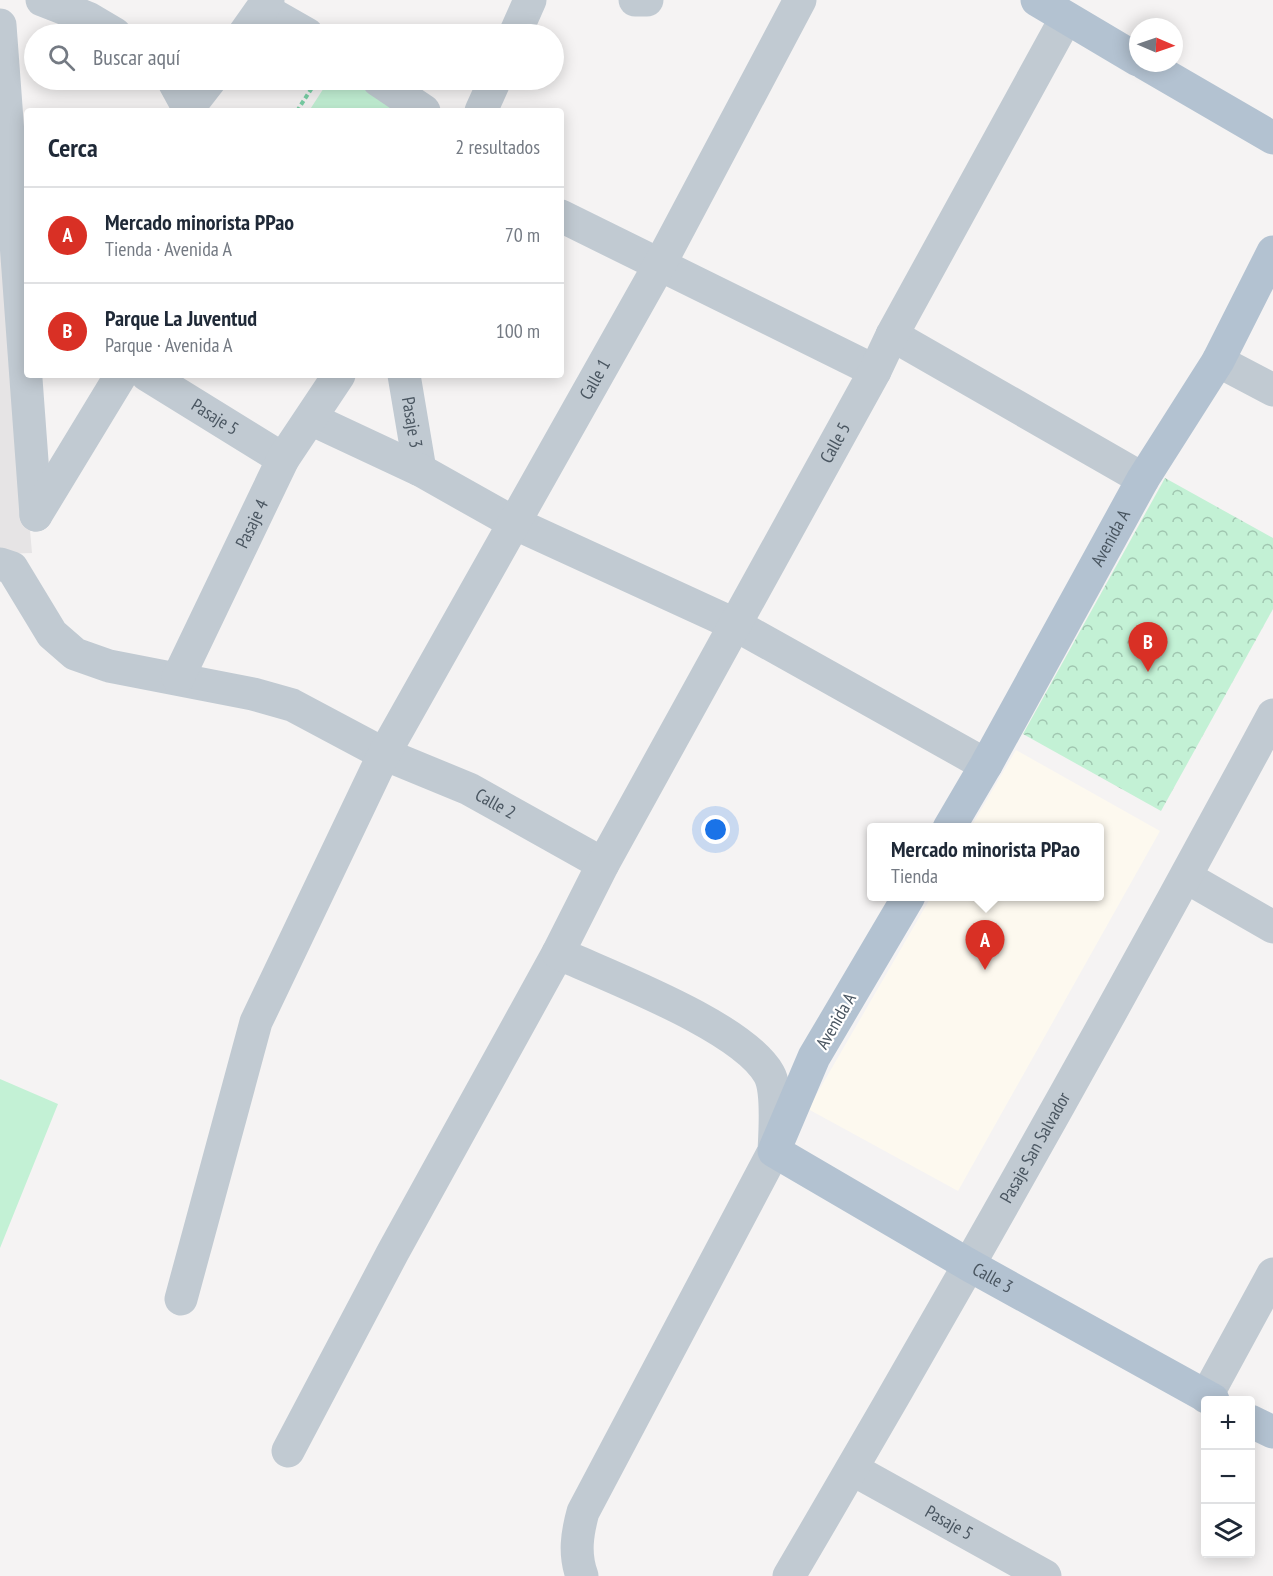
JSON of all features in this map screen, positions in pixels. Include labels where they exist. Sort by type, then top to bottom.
[{"type":"main road","points":[[1037,0],[1129,55]]},
{"type":"main road","points":[[1159,72],[1273,138]]},
{"type":"main road","name":"Avenida A","points":[[952,823],[1143,479],[1218,361],[1273,252]]},
{"type":"main road","name":"Avenida A","points":[[774,1151],[814,1057],[907,901]]},
{"type":"main road","name":"Calle 3","points":[[774,1151],[969,1265],[1205,1396]]},
{"type":"main road","points":[[1255,1422],[1273,1432]]},
{"type":"street","points":[[42,0],[98,24]]},
{"type":"street","points":[[519,24],[530,0]]},
{"type":"street","points":[[635,0],[647,0]]},
{"type":"street","name":"Calle 1","points":[[181,1299],[256,1022],[384,754],[660,264],[800,0]]},
{"type":"street","points":[[251,24],[266,4],[293,24]]},
{"type":"street","name":"Calle 5","points":[[288,1451],[393,1252],[558,953],[603,864],[875,372],[892,336],[1066,18]]},
{"type":"street","points":[[0,26],[24,352]]},
{"type":"street","points":[[179,90],[188,108]]},
{"type":"street","points":[[190,108],[203,90]]},
{"type":"street","points":[[393,90],[420,108]]},
{"type":"street","points":[[482,108],[490,90]]},
{"type":"street","points":[[564,217],[875,372]]},
{"type":"street","points":[[892,336],[1143,479]]},
{"type":"street","points":[[1218,361],[1273,390]]},
{"type":"street","points":[[26,378],[36,515],[119,378]]},
{"type":"street","name":"Pasaje 5","points":[[152,378],[283,459]]},
{"type":"street","name":"Pasaje 4","points":[[178,678],[283,459],[337,378]]},
{"type":"street","name":"Pasaje 3","points":[[405,378],[420,470]]},
{"type":"street","points":[[311,419],[420,470],[514,523],[735,624],[986,765]]},
{"type":"street","name":"Calle 2","points":[[6,566],[52,634],[75,654],[109,666],[178,678],[292,705],[384,754],[469,789],[603,864]]},
{"type":"street","name":"Pasaje San Salvador","points":[[789,1576],[969,1265],[1186,877],[1273,715]]},
{"type":"street","points":[[1186,877],[1273,927]]},
{"type":"street","points":[[558,953],[662,1000],[720,1030],[751,1051],[770,1075],[776,1109],[774,1151],[583,1512],[577,1536],[578,1565],[582,1576]]},
{"type":"street","points":[[1212,1396],[1273,1274]]},
{"type":"street","name":"Pasaje 5","points":[[852,1469],[1025,1571]]},
{"type":"path","points":[[299,108],[311,90]]},
{"type":"shaded area","points":[[0,189],[32,553],[0,554]]},
{"type":"shaded area","points":[[1016,750],[1160,831],[958,1191],[808,1109],[929,901],[1104,901],[1104,823],[973,823]]},
{"type":"green space","points":[[323,90],[392,90],[401,96],[393,108],[311,108]]},
{"type":"green space","points":[[1165,478],[1273,538],[1273,609],[1161,811],[1023,734]]},
{"type":"green space","points":[[0,1079],[58,1104],[0,1248]]},
{"type":"place","name":"Parque La Juventud","points":[[1148,672]]},
{"type":"place","name":"Mercado minorista PPao","points":[[985,970]]}]
